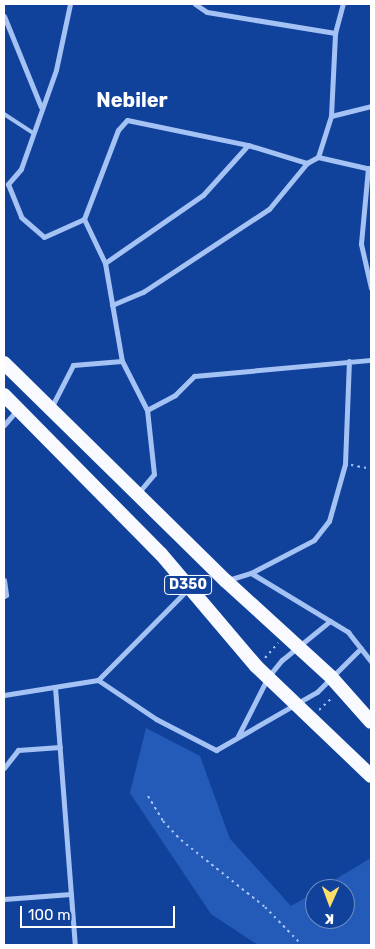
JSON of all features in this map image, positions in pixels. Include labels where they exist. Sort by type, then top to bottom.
[{"type":"highway","name":"D350","points":[[4,363],[226,581],[331,676],[371,722]]},
{"type":"highway","name":"D350","points":[[4,395],[190,586],[256,666],[296,704],[309,720],[371,776]]},
{"type":"street","points":[[70,4],[56,70],[21,169],[6,185],[21,217],[44,237],[84,219],[118,130],[127,120],[248,146],[307,163]]},
{"type":"street","points":[[195,4],[207,12],[335,33]]},
{"type":"street","points":[[318,157],[331,116],[335,33],[343,4]]},
{"type":"street","points":[[4,16],[42,108]]},
{"type":"street","points":[[331,116],[371,106]]},
{"type":"street","points":[[105,263],[204,195],[248,146]]},
{"type":"street","points":[[112,305],[143,292],[269,209],[307,163],[318,157],[370,169],[361,244],[371,288]]},
{"type":"street","points":[[84,219],[105,263],[122,360],[147,410],[154,474],[137,494]]},
{"type":"street","points":[[51,408],[73,365],[122,360]]},
{"type":"street","points":[[147,410],[175,395],[194,376],[349,360],[371,360]]},
{"type":"street","points":[[226,581],[251,573],[314,540],[329,521],[345,464],[349,360]]},
{"type":"street","points":[[4,425],[18,409]]},
{"type":"street","points":[[251,573],[348,632],[371,661]]},
{"type":"street","points":[[4,580],[6,595],[4,596]]},
{"type":"street","points":[[4,695],[98,680],[190,586]]},
{"type":"street","points":[[238,736],[268,677],[282,660],[330,620]]},
{"type":"street","points":[[98,680],[156,719],[216,750],[317,692],[361,648]]},
{"type":"street","points":[[55,687],[75,945]]},
{"type":"street","points":[[4,768],[18,750],[60,747]]},
{"type":"street","points":[[4,899],[71,894]]},
{"type":"lane","points":[[4,114],[33,133]]},
{"type":"path","points":[[345,464],[371,469]]},
{"type":"path","points":[[256,666],[287,635]]},
{"type":"path","points":[[309,720],[341,688]]},
{"type":"path","points":[[148,796],[163,820],[181,840],[265,908],[302,945]]},
{"type":"shaded area","points":[[146,728],[200,756],[230,839],[291,906],[305,898],[305,929],[355,929],[355,879],[336,879],[371,858],[371,945],[258,945],[211,914],[130,793]]},
{"type":"district","name":"Nebiler","points":[[132,100]]}]
